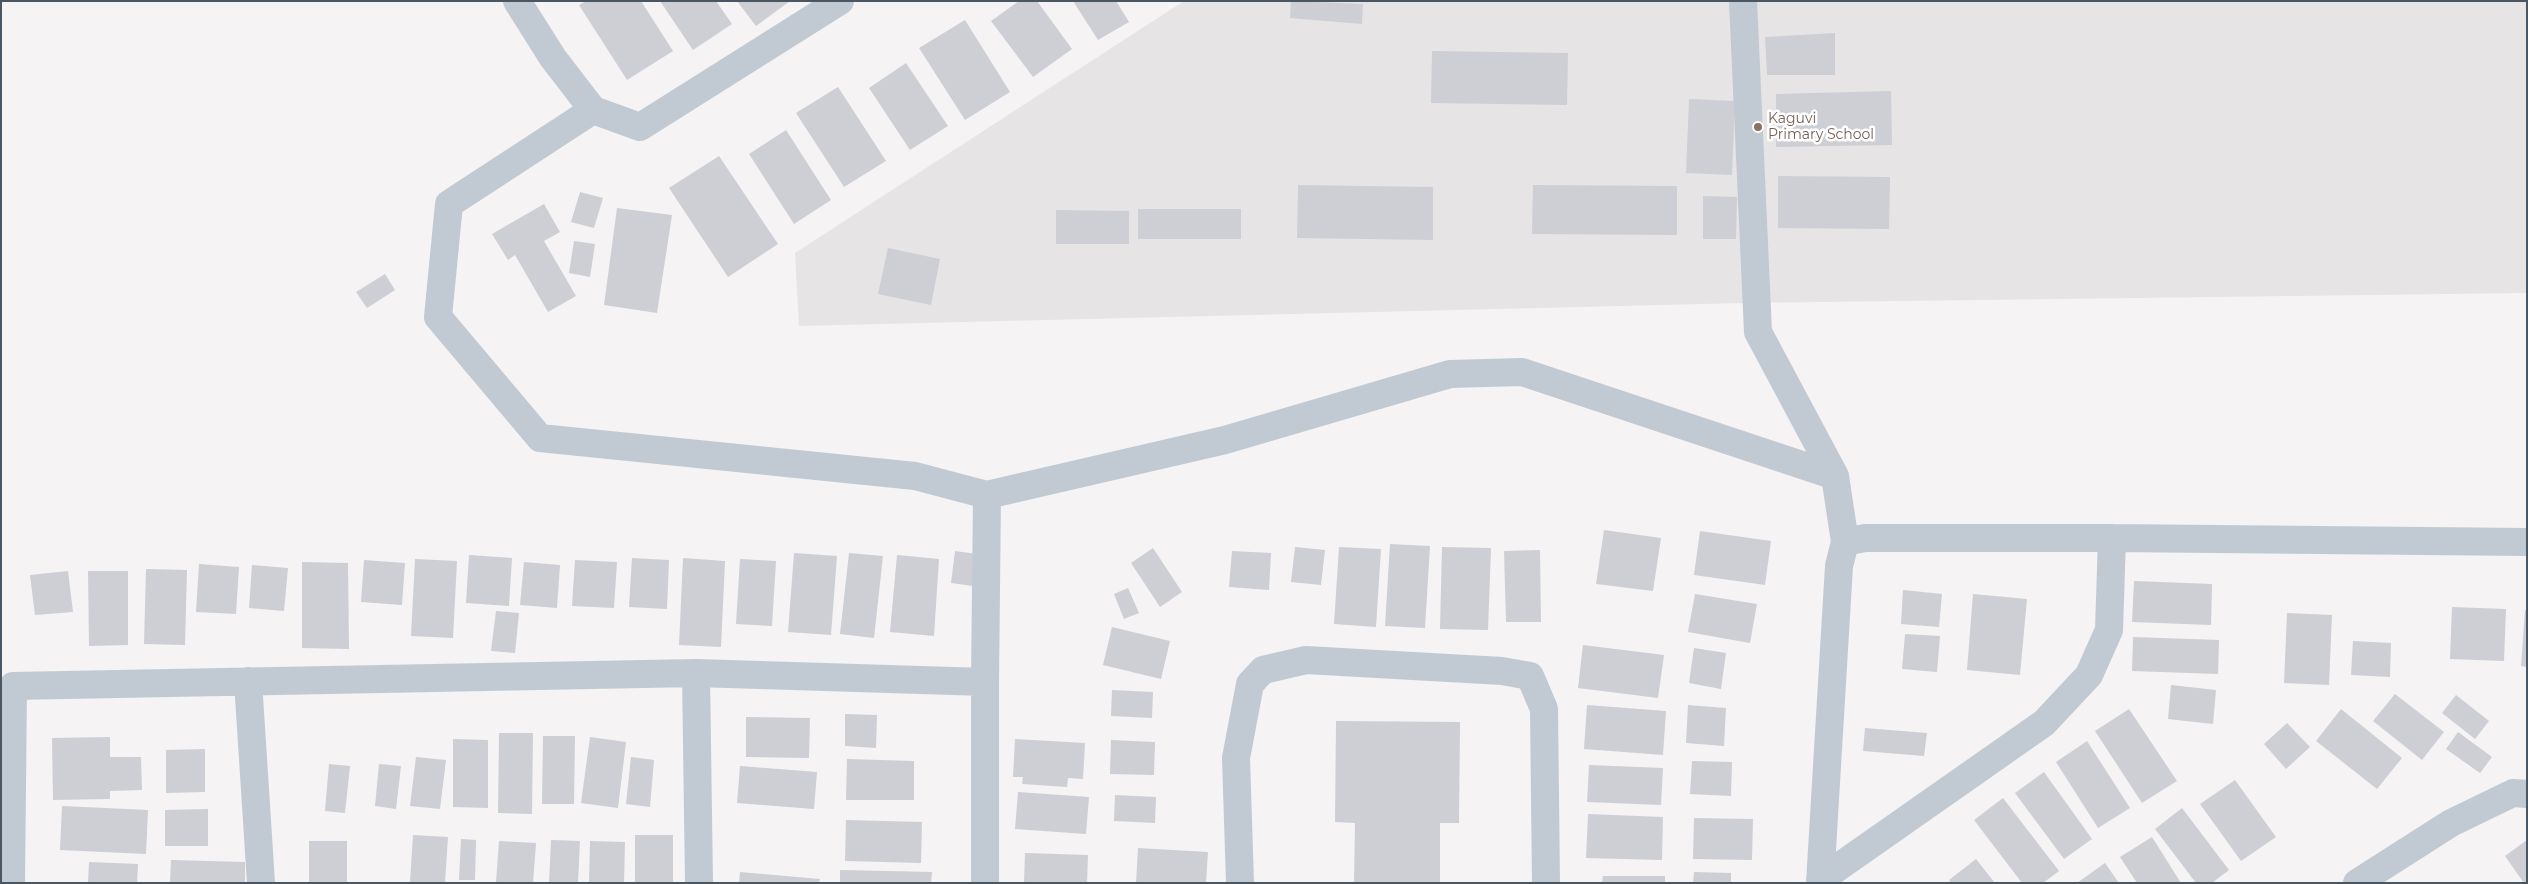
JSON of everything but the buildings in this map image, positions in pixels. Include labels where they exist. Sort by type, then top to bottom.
[{"type":"street","points":[[517,1],[553,58],[593,110],[640,127],[840,1]]},
{"type":"street","points":[[1743,1],[1758,332],[1835,476],[1845,542],[1839,566],[1820,882]]},
{"type":"street","points":[[593,110],[449,204],[438,317],[540,438],[915,476],[987,495],[1225,440],[1450,374],[1522,372],[1835,476]]},
{"type":"street","points":[[985,883],[987,495]]},
{"type":"street","points":[[1845,542],[1865,538],[2527,542]]},
{"type":"street","points":[[1820,882],[2044,723],[2089,675],[2109,630],[2112,538]]},
{"type":"street","points":[[1240,883],[1236,758],[1250,684],[1264,670],[1306,660],[1502,671],[1530,676],[1544,709],[1546,883]]},
{"type":"street","points":[[11,883],[12,686],[696,673],[985,682]]},
{"type":"street","points":[[696,673],[699,883]]},
{"type":"street","points":[[248,681],[261,883]]},
{"type":"street","points":[[2357,883],[2451,823],[2513,793],[2527,794]]},
{"type":"shaded area","name":"Kaguvi Primary School","points":[[1184,1],[2527,1],[2527,293],[1743,303],[799,326],[795,253]]},
{"type":"place","name":"Kaguvi Primary School","points":[[1758,127]]}]
